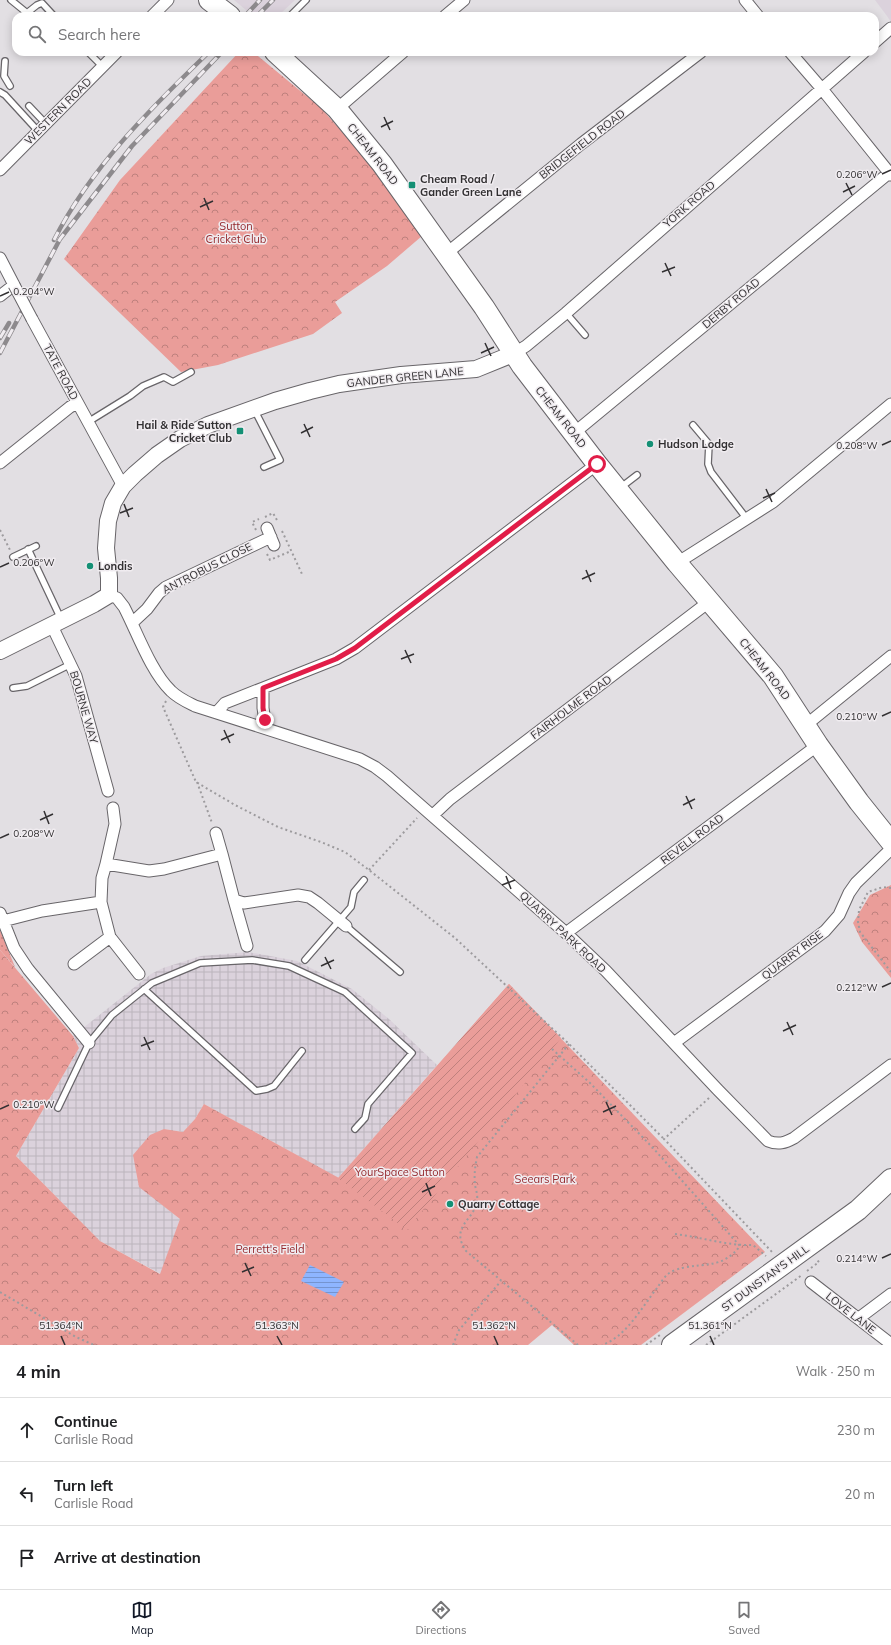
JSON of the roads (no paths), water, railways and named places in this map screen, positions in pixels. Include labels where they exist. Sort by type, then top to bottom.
[{"type":"highway","points":[[209,0],[225,12]]},
{"type":"highway","name":"CHEAM ROAD","points":[[279,56],[337,109],[382,164],[447,253],[484,307],[513,354],[597,464],[677,563],[773,676],[818,745],[859,802],[891,842]]},
{"type":"highway","name":"ST DUNSTAN'S HILL","points":[[858,1210],[891,1179]]},
{"type":"highway","name":"ST DUNSTAN'S HILL","points":[[672,1345],[858,1210],[891,1191]]},
{"type":"street","points":[[156,12],[168,0]]},
{"type":"street","points":[[450,12],[464,0]]},
{"type":"street","points":[[745,0],[753,12]]},
{"type":"street","points":[[879,38],[891,28]]},
{"type":"street","name":"WESTERN ROAD","points":[[0,170],[113,56]]},
{"type":"street","points":[[337,109],[398,56]]},
{"type":"street","name":"BRIDGEFIELD ROAD","points":[[447,253],[581,144],[696,56]]},
{"type":"street","points":[[793,56],[890,174]]},
{"type":"street","name":"YORK ROAD","points":[[513,354],[526,346],[566,313],[684,208],[859,56]]},
{"type":"street","name":"DERBY ROAD","points":[[574,433],[890,174]]},
{"type":"street","name":"TATE ROAD","points":[[0,258],[123,486]]},
{"type":"street","points":[[0,296],[14,285]]},
{"type":"street","name":"GANDER GREEN LANE","points":[[109,595],[106,548],[108,521],[114,503],[123,486],[157,455],[180,440],[208,425],[254,408],[339,384],[401,375],[476,368],[513,354]]},
{"type":"street","points":[[0,463],[77,403]]},
{"type":"street","points":[[677,563],[748,519],[786,492],[891,404]]},
{"type":"street","points":[[217,712],[225,703],[336,659],[355,648],[597,464]]},
{"type":"street","name":"ANTROBUS CLOSE","points":[[132,623],[154,602],[159,592],[166,586],[271,537]]},
{"type":"street","points":[[0,651],[101,601],[109,595]]},
{"type":"street","name":"QUARRY PARK ROAD","points":[[109,595],[117,598],[132,623],[159,677],[171,691],[183,700],[195,706],[360,759],[375,767],[387,776],[566,933],[606,971],[764,1138],[774,1144],[780,1144],[794,1138],[891,1065]]},
{"type":"street","name":"FAIRHOLME ROAD","points":[[429,812],[450,799],[710,601]]},
{"type":"street","name":"BOURNE WAY","points":[[57,623],[76,676],[108,791]]},
{"type":"street","points":[[806,725],[891,656]]},
{"type":"street","points":[[263,688],[263,708],[266,728]]},
{"type":"street","name":"REVELL ROAD","points":[[566,933],[818,745]]},
{"type":"street","points":[[113,808],[114,824],[102,878],[101,902],[110,938],[139,974]]},
{"type":"street","points":[[216,833],[247,946]]},
{"type":"street","name":"QUARRY RISE","points":[[674,1043],[825,931],[839,915],[849,893],[856,883],[891,849]]},
{"type":"street","points":[[106,864],[149,871],[164,870],[222,854]]},
{"type":"street","points":[[234,900],[244,903],[298,895],[309,898],[318,903],[343,923]]},
{"type":"street","points":[[89,1043],[28,969],[14,948],[1,917],[101,902]]},
{"type":"street","points":[[74,964],[110,938]]},
{"type":"street","name":"LOVE LANE","points":[[811,1282],[891,1344]]},
{"type":"street","points":[[859,1318],[891,1294]]},
{"type":"lane","points":[[11,0],[26,12]]},
{"type":"lane","points":[[294,12],[306,0]]},
{"type":"lane","points":[[28,12],[40,3],[50,12]]},
{"type":"lane","points":[[92,56],[103,66]]},
{"type":"lane","points":[[5,61],[4,76],[5,80],[10,86]]},
{"type":"lane","points":[[0,92],[42,127]]},
{"type":"lane","points":[[29,106],[42,127]]},
{"type":"lane","points":[[566,313],[585,335]]},
{"type":"lane","points":[[88,422],[130,396],[143,386],[164,377],[173,382],[191,372]]},
{"type":"lane","points":[[254,408],[280,460],[264,467]]},
{"type":"lane","points":[[693,424],[709,444],[708,464],[711,472],[748,519]]},
{"type":"lane","points":[[618,490],[637,474]]},
{"type":"lane","points":[[13,557],[36,546]]},
{"type":"lane","points":[[28,549],[57,623]]},
{"type":"lane","points":[[13,688],[28,686],[72,664]]},
{"type":"lane","points":[[305,960],[343,923],[351,907],[354,892],[364,880]]},
{"type":"lane","points":[[343,923],[400,972]]},
{"type":"lane","points":[[58,1108],[89,1043],[112,1015],[152,983],[200,963],[252,960],[289,966],[345,992],[412,1053],[368,1104],[365,1118],[355,1129]]},
{"type":"lane","points":[[144,990],[256,1091],[274,1086],[302,1051]]},
{"type":"water","points":[[310,1265],[344,1282],[335,1297],[301,1281]]},
{"type":"railway","points":[[249,12],[260,0]]},
{"type":"railway","points":[[261,12],[273,0]]},
{"type":"railway","points":[[54,240],[69,213],[104,163],[144,117],[205,56]]},
{"type":"railway","points":[[0,353],[60,239],[132,146],[218,56]]},
{"type":"railway","points":[[0,338],[9,323]]},
{"type":"place","name":"Cheam Road / Gander Green Lane","points":[[412,185]]},
{"type":"place","name":"Hail & Ride Sutton Cricket Club","points":[[240,431]]},
{"type":"place","name":"Hudson Lodge","points":[[650,444]]},
{"type":"place","name":"Londis","points":[[90,566]]},
{"type":"place","name":"Quarry Cottage","points":[[450,1204]]},
{"type":"park label","name":"Sutton Cricket Club","points":[[236,232]]},
{"type":"park label","name":"YourSpace Sutton","points":[[400,1172]]},
{"type":"park label","name":"Seears Park","points":[[545,1179]]},
{"type":"park label","name":"Perrett's Field","points":[[270,1249]]}]
